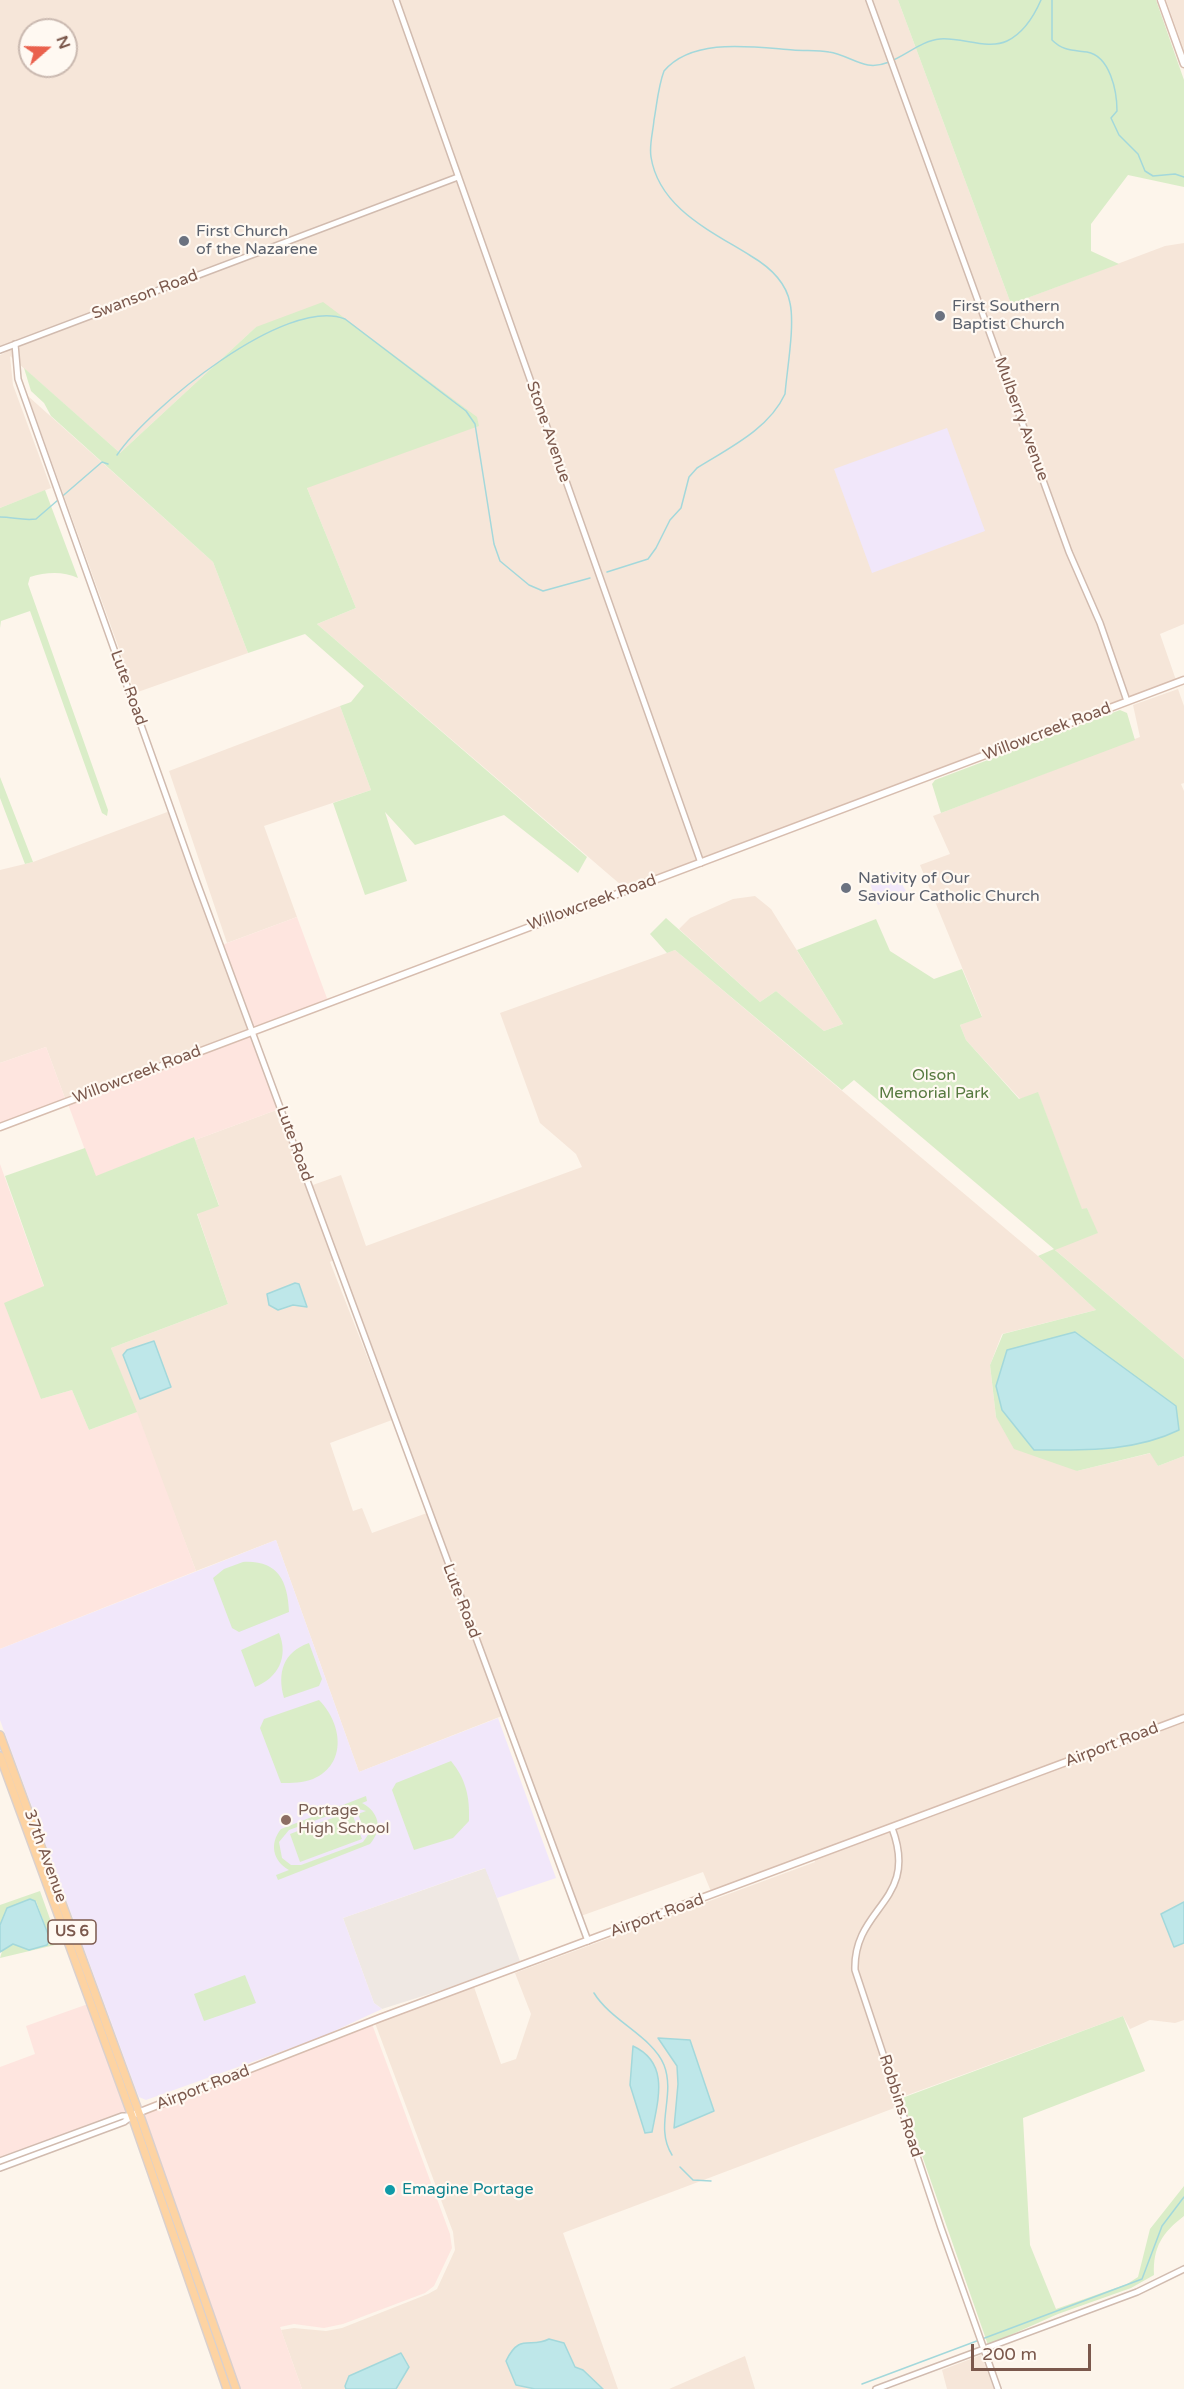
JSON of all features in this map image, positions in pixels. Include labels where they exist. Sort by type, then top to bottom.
[{"type":"main road","points":[[1161,0],[1184,64]]},
{"type":"main road","name":"Willowcreek Road","points":[[0,1127],[1184,680]]},
{"type":"main road","name":"Airport Road","points":[[135,2114],[312,2047],[380,2018],[1184,1718]]},
{"type":"main road","name":"37th Avenue","points":[[0,1735],[135,2114]]},
{"type":"main road","name":"37th Avenue","points":[[0,1756],[135,2114]]},
{"type":"main road","name":"US 6","points":[[135,2114],[236,2389]]},
{"type":"main road","name":"US 6","points":[[135,2114],[227,2389]]},
{"type":"street","name":"Stone Avenue","points":[[396,0],[700,863]]},
{"type":"street","name":"Mulberry Avenue","points":[[869,0],[1069,552],[1100,623],[1127,701]]},
{"type":"street","name":"Swanson Road","points":[[0,350],[458,177]]},
{"type":"street","name":"Lute Road","points":[[15,344],[18,380],[63,506],[252,1032],[588,1941]]},
{"type":"street","name":"Robbins Road","points":[[892,1828],[901,1858],[900,1871],[896,1882],[859,1938],[854,1954],[855,1970],[998,2389]]},
{"type":"street","points":[[0,2161],[122,2116],[135,2114]]},
{"type":"street","points":[[0,2169],[124,2122],[135,2114]]},
{"type":"street","points":[[876,2389],[983,2345],[1137,2292],[1184,2269]]},
{"type":"shaded area","points":[[0,0],[898,0],[1011,304],[1165,246],[1184,243],[1184,624],[1160,634],[1177,683],[636,887],[621,885],[317,624],[356,608],[307,488],[256,327],[120,453],[10,356],[13,385],[51,488],[0,508],[0,355],[6,352],[0,347]]},
{"type":"shaded area","points":[[1166,0],[1184,0],[1184,50]]},
{"type":"shaded area","points":[[28,396],[213,562],[248,653],[135,693]]},
{"type":"shaded area","points":[[947,428],[985,531],[872,573],[834,469]]},
{"type":"shaded area","points":[[1178,689],[1184,706],[1184,783],[1181,784],[1184,791],[1184,1359],[1054,1249],[1097,1233],[1087,1208],[1082,1210],[1038,1093],[1020,1099],[966,1040],[960,1025],[982,1016],[920,865],[950,854],[933,816],[1140,737],[1133,705]]},
{"type":"shaded area","points":[[340,706],[371,790],[264,826],[297,917],[227,943],[169,771]]},
{"type":"shaded area","points":[[170,811],[250,1031],[66,1101],[46,1047],[0,1063],[0,870],[33,862]]},
{"type":"shaded area","points":[[895,872],[906,891],[878,905],[869,881]]},
{"type":"shaded area","points":[[755,896],[771,909],[843,1024],[824,1031],[776,991],[760,1002],[679,929],[690,918],[733,899]]},
{"type":"shaded area","points":[[297,917],[328,1001],[252,1031],[222,945]]},
{"type":"shaded area","points":[[675,950],[1038,1256],[1096,1310],[1002,1334],[990,1365],[996,1417],[1077,1471],[1151,1453],[1158,1466],[1184,1456],[1184,2020],[1175,2023],[1150,2020],[1130,2029],[1123,2016],[902,2097],[897,2107],[563,2233],[618,2389],[302,2389],[281,2330],[294,2328],[326,2331],[342,2328],[428,2294],[437,2289],[455,2250],[453,2232],[375,2023],[474,1987],[501,2064],[516,2059],[531,2014],[515,1973],[815,1862],[814,1856],[712,1894],[703,1872],[581,1916],[310,1186],[341,1175],[366,1246],[582,1167],[576,1154],[540,1123],[500,1013]],"holes":[[[1042,1770],[1043,1775],[918,1822],[916,1817]]]},
{"type":"shaded area","points":[[251,1034],[279,1109],[195,1140],[194,1137],[95,1177],[68,1104]]},
{"type":"shaded area","points":[[46,1047],[66,1101],[0,1126],[0,1063]]},
{"type":"shaded area","points":[[279,1109],[335,1259],[330,1262],[392,1420],[330,1443],[353,1511],[362,1508],[372,1533],[427,1513],[502,1716],[359,1772],[276,1540],[196,1571],[111,1348],[228,1304],[197,1213],[219,1205],[195,1140]]},
{"type":"shaded area","points":[[0,1164],[44,1287],[41,1399],[72,1390],[89,1430],[137,1412],[196,1571],[0,1649]]},
{"type":"shaded area","name":"Portage High School","points":[[276,1540],[359,1772],[498,1718],[556,1878],[497,1898],[485,1868],[343,1918],[374,2003],[382,2009],[319,2038],[146,2100],[139,2097],[135,2087],[0,1720],[0,1649]]},
{"type":"shaded area","points":[[486,1868],[520,1961],[445,1989],[382,2009],[374,2003],[343,1918]]},
{"type":"shaded area","points":[[88,2004],[128,2114],[0,2163],[0,2067],[35,2054],[26,2026]]},
{"type":"shaded area","points":[[372,2024],[450,2234],[452,2248],[434,2286],[425,2293],[343,2324],[324,2328],[294,2324],[280,2327],[302,2389],[238,2389],[141,2113]]},
{"type":"shaded area","points":[[981,2355],[994,2389],[947,2389],[942,2370]]},
{"type":"shaded area","points":[[745,2356],[755,2389],[669,2389]]},
{"type":"green space","points":[[898,0],[1156,0],[1184,80],[1184,187],[1128,175],[1091,224],[1091,251],[1119,264],[1011,304]]},
{"type":"green space","points":[[323,302],[477,417],[479,426],[307,488],[356,608],[317,624],[587,857],[578,873],[504,815],[415,845],[385,812],[407,881],[365,895],[333,803],[371,790],[340,706],[351,702],[364,686],[305,634],[248,653],[213,562],[51,416],[44,403],[31,391],[24,368],[120,453],[256,327]]},
{"type":"green space","points":[[45,490],[78,578],[60,573],[48,573],[30,577],[28,584],[108,810],[107,816],[102,813],[30,611],[1,621],[0,628],[0,508]]},
{"type":"green space","points":[[1120,710],[1127,713],[1135,740],[941,813],[932,784],[935,780]]},
{"type":"green space","points":[[0,777],[33,862],[25,864],[0,798]]},
{"type":"green space","name":"Olson Memorial Park","points":[[666,918],[760,1002],[776,991],[824,1031],[843,1024],[797,950],[876,919],[890,951],[934,979],[962,969],[982,1017],[960,1025],[966,1040],[1019,1099],[1038,1092],[1082,1209],[1087,1208],[1098,1233],[1055,1250],[1184,1359],[1184,1456],[1158,1466],[1150,1453],[1077,1471],[1014,1449],[996,1417],[990,1365],[1003,1334],[1096,1310],[1038,1256],[1054,1249],[854,1080],[842,1090],[675,950],[667,953],[650,934]]},
{"type":"green space","points":[[194,1137],[219,1206],[197,1214],[228,1304],[111,1348],[137,1412],[89,1430],[72,1390],[41,1399],[4,1303],[44,1286],[5,1176],[85,1148],[96,1176]]},
{"type":"green space","points":[[243,1562],[264,1564],[278,1574],[286,1590],[289,1612],[239,1632],[232,1628],[213,1578],[224,1569]]},
{"type":"green space","points":[[279,1633],[283,1650],[279,1666],[270,1678],[255,1687],[241,1650]]},
{"type":"green space","points":[[309,1643],[322,1679],[319,1686],[284,1698],[281,1680],[284,1664],[293,1652]]},
{"type":"green space","points":[[319,1700],[327,1709],[336,1731],[338,1742],[332,1764],[313,1779],[281,1783],[260,1728],[264,1719]]},
{"type":"green space","points":[[451,1761],[466,1789],[469,1821],[453,1838],[414,1850],[392,1790],[396,1783]]},
{"type":"green space","points":[[366,1796],[367,1801],[362,1803],[372,1811],[378,1827],[370,1844],[278,1880],[276,1875],[289,1870],[279,1862],[274,1852],[275,1840],[281,1829]],"holes":[[[352,1807],[366,1811],[358,1814],[365,1832],[372,1829],[363,1842],[301,1865],[291,1865],[282,1858],[279,1842],[289,1830]]]},
{"type":"green space","points":[[351,1811],[362,1839],[300,1862],[290,1834]]},
{"type":"green space","points":[[40,1891],[59,1944],[0,1958],[3,1948],[13,1944],[29,1950],[47,1945],[50,1939],[36,1901],[7,1908],[0,1925],[0,1905]]},
{"type":"green space","points":[[245,1975],[256,2003],[204,2021],[194,1994]]},
{"type":"green space","points":[[1123,2016],[1145,2071],[1023,2118],[1030,2245],[1056,2309],[1127,2284],[1138,2277],[1150,2229],[1184,2186],[1184,2216],[1160,2241],[1155,2256],[1154,2275],[1131,2288],[1058,2314],[988,2345],[902,2098]]},
{"type":"water","points":[[295,1283],[299,1284],[307,1307],[293,1305],[278,1310],[269,1305],[267,1294]]},
{"type":"water","points":[[1075,1332],[1176,1406],[1179,1430],[1127,1446],[1034,1450],[1002,1410],[996,1386],[1007,1350]]},
{"type":"water","points":[[154,1341],[171,1387],[140,1399],[123,1355],[127,1350]]},
{"type":"water","points":[[30,1899],[35,1901],[50,1939],[47,1945],[29,1950],[13,1944],[0,1952],[0,1925],[7,1908]]},
{"type":"water","points":[[1184,1902],[1184,1943],[1174,1947],[1161,1914]]},
{"type":"water","points":[[658,2038],[690,2040],[714,2111],[674,2128],[678,2084],[677,2066]]},
{"type":"water","points":[[633,2046],[645,2053],[657,2072],[659,2083],[657,2107],[652,2132],[645,2133],[630,2085]]},
{"type":"water","points":[[549,2339],[564,2343],[575,2367],[583,2370],[603,2389],[535,2389],[516,2385],[506,2361],[511,2352],[521,2344]]},
{"type":"water","points":[[401,2353],[409,2367],[396,2389],[346,2389],[349,2376]]},
{"type":"waterway","points":[[607,572],[648,559],[670,520],[681,508],[689,477],[697,468],[759,428],[769,418],[785,394],[792,323],[790,303],[785,288],[764,265],[689,216],[664,190],[656,175],[651,157],[651,143],[664,71],[676,60],[691,53],[724,47],[825,51],[863,64],[878,65],[896,59],[922,44],[940,39],[983,44],[1000,43],[1013,38],[1023,29],[1032,18],[1041,0]]},
{"type":"waterway","points":[[1052,0],[1052,40],[1064,48],[1095,55],[1107,67],[1114,85],[1117,103],[1117,111],[1111,118],[1119,135],[1138,154],[1145,171],[1153,176],[1175,174],[1184,177]]},
{"type":"waterway","points":[[117,455],[133,435],[187,385],[255,339],[289,324],[320,316],[345,319],[466,411],[475,424],[494,544],[500,561],[529,585],[543,591],[590,578]]},
{"type":"waterway","points":[[0,517],[36,519],[102,462],[108,464]]},
{"type":"waterway","points":[[594,1993],[601,2003],[651,2046],[664,2065],[668,2088],[665,2133],[672,2155]]},
{"type":"waterway","points":[[680,2167],[693,2180],[711,2181]]},
{"type":"waterway","points":[[862,2384],[1142,2279],[1162,2226],[1184,2197]]},
{"type":"place","name":"First Church of the Nazarene","points":[[184,241]]},
{"type":"place","name":"First Southern Baptist Church","points":[[940,316]]},
{"type":"place","name":"Nativity of Our Saviour Catholic Church","points":[[846,888]]},
{"type":"place","name":"Portage High School","points":[[286,1820]]},
{"type":"place","name":"Emagine Portage","points":[[390,2190]]}]
